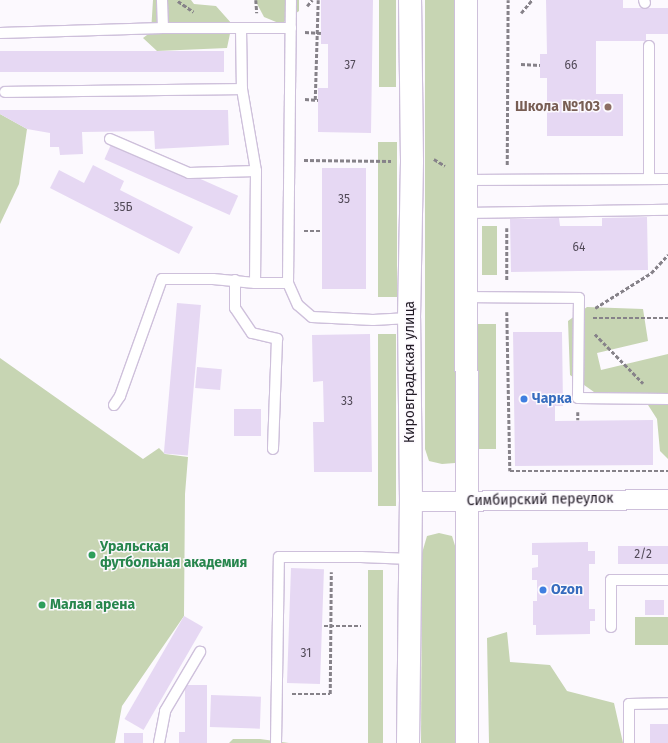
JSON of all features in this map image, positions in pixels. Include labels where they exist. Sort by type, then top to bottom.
[{"type":"main road","name":"Кировградская улица","points":[[408,743],[411,559],[409,318],[412,161],[410,0]]},
{"type":"main road","points":[[466,0],[467,743]]},
{"type":"street","name":"Симбирский переулок","points":[[411,501],[668,499]]},
{"type":"lane","points":[[162,0],[163,28]]},
{"type":"lane","points":[[291,0],[288,283],[298,305],[312,317],[373,320],[409,318]]},
{"type":"lane","points":[[0,32],[163,28],[291,28]]},
{"type":"lane","points":[[241,28],[242,89],[256,171],[255,283]]},
{"type":"lane","points":[[649,46],[649,178]]},
{"type":"lane","points":[[5,92],[242,89]]},
{"type":"lane","points":[[110,139],[188,173],[256,171]]},
{"type":"lane","points":[[466,180],[667,179]]},
{"type":"lane","points":[[466,213],[668,210]]},
{"type":"lane","points":[[114,405],[120,396],[162,279],[235,280],[255,283],[288,283]]},
{"type":"lane","points":[[235,280],[235,308],[252,333],[277,340],[273,449]]},
{"type":"lane","points":[[466,297],[579,298],[578,398],[664,399]]},
{"type":"lane","points":[[276,743],[279,557],[411,559]]},
{"type":"lane","points":[[611,627],[611,580],[668,580]]},
{"type":"lane","points":[[160,743],[165,711],[200,652]]},
{"type":"lane","points":[[629,743],[629,704],[668,703]]},
{"type":"path","points":[[315,100],[318,0]]},
{"type":"path","points":[[521,13],[532,0]]},
{"type":"path","points":[[521,64],[540,65]]},
{"type":"path","points":[[290,160],[412,161],[435,159],[466,180]]},
{"type":"path","points":[[579,318],[651,273],[668,255]]},
{"type":"path","points":[[579,318],[668,318]]},
{"type":"path","points":[[579,318],[664,399]]},
{"type":"path","points":[[276,694],[330,694],[332,557]]},
{"type":"path","points":[[324,626],[361,626]]},
{"type":"green space","points":[[153,0],[191,0],[194,4],[216,6],[232,24],[227,48],[157,51],[143,38],[151,32]]},
{"type":"green space","points":[[255,0],[299,0],[299,11],[281,24],[264,17]]},
{"type":"green space","points":[[379,0],[396,0],[396,87],[379,87]]},
{"type":"green space","points":[[425,0],[459,0],[459,450],[455,463],[442,464],[429,461],[425,449]]},
{"type":"green space","points":[[0,114],[27,129],[19,184],[0,224]]},
{"type":"green space","points":[[378,142],[397,142],[397,297],[378,297]]},
{"type":"green space","points":[[482,226],[497,226],[497,275],[482,275]]},
{"type":"green space","points":[[587,307],[643,309],[648,341],[597,353],[601,370],[668,354],[668,459],[660,451],[657,419],[641,394],[594,392],[570,375],[568,321]]},
{"type":"green space","points":[[476,324],[496,324],[496,449],[476,449]]},
{"type":"green space","points":[[378,334],[396,334],[396,506],[378,506]]},
{"type":"green space","name":"Уральская футбольная академия","points":[[0,358],[143,459],[159,448],[165,454],[188,457],[185,494],[184,616],[122,706],[115,743],[0,743]]},
{"type":"green space","points":[[439,533],[452,536],[458,555],[457,743],[421,743],[422,553],[427,536]]},
{"type":"green space","points":[[368,570],[383,570],[383,743],[368,743]]},
{"type":"green space","points":[[635,617],[668,617],[668,645],[635,645]]},
{"type":"green space","points":[[507,632],[510,662],[550,665],[567,691],[614,703],[623,743],[489,743],[487,638]]},
{"type":"green space","points":[[233,739],[260,739],[289,743],[229,743]]},
{"type":"building","points":[[321,0],[373,0],[371,133],[318,132],[318,88],[328,88],[328,44],[321,44]]},
{"type":"building","points":[[546,0],[623,0],[623,8],[668,8],[668,34],[646,34],[646,41],[596,41],[596,94],[623,94],[623,136],[547,136],[547,78],[540,78],[540,54],[547,54]]},
{"type":"building","points":[[0,51],[224,51],[224,72],[0,72]]},
{"type":"building","points":[[0,110],[228,110],[229,145],[155,149],[154,131],[82,132],[83,154],[60,155],[59,147],[50,147],[50,133],[27,129],[0,114]]},
{"type":"building","points":[[113,140],[238,196],[230,215],[104,159]]},
{"type":"building","points":[[93,165],[124,181],[120,190],[193,227],[179,254],[50,188],[59,170],[84,183]]},
{"type":"building","points":[[322,168],[366,168],[366,289],[322,289]]},
{"type":"building","points":[[647,217],[648,270],[511,272],[510,219],[559,218],[560,226],[602,226],[602,218]]},
{"type":"building","points":[[177,303],[201,305],[188,456],[164,453]]},
{"type":"building","points":[[513,332],[562,332],[563,406],[555,406],[555,421],[653,420],[653,465],[515,466]]},
{"type":"building","points":[[370,334],[372,472],[314,472],[313,422],[324,422],[323,381],[313,382],[312,335]]},
{"type":"building","points":[[197,367],[222,369],[220,390],[195,388]]},
{"type":"building","points":[[234,409],[261,409],[261,436],[234,436]]},
{"type":"building","points":[[588,542],[588,551],[595,551],[595,564],[589,564],[589,609],[595,609],[595,621],[590,621],[590,634],[536,635],[536,625],[533,625],[533,601],[537,601],[537,580],[532,580],[532,568],[538,567],[538,555],[532,555],[532,543]]},
{"type":"building","points":[[618,546],[668,546],[668,564],[618,564]]},
{"type":"building","points":[[291,568],[324,569],[320,684],[287,683]]},
{"type":"building","points":[[645,600],[664,600],[664,615],[645,615]]},
{"type":"building","points":[[184,616],[203,627],[144,730],[125,719]]},
{"type":"building","points":[[185,685],[207,685],[207,743],[179,743],[179,732],[185,732]]},
{"type":"building","points":[[211,695],[261,697],[260,729],[210,727]]},
{"type":"building","points":[[650,724],[668,724],[668,743],[650,743]]},
{"type":"building","points":[[124,733],[143,733],[143,743],[124,743]]},
{"type":"place","name":"Школа №103","points":[[608,107]]},
{"type":"place","name":"Чарка","points":[[524,399]]},
{"type":"place","name":"Уральская футбольная академия","points":[[92,555]]},
{"type":"place","name":"Ozon","points":[[543,590]]},
{"type":"place","name":"Малая арена","points":[[42,605]]}]
